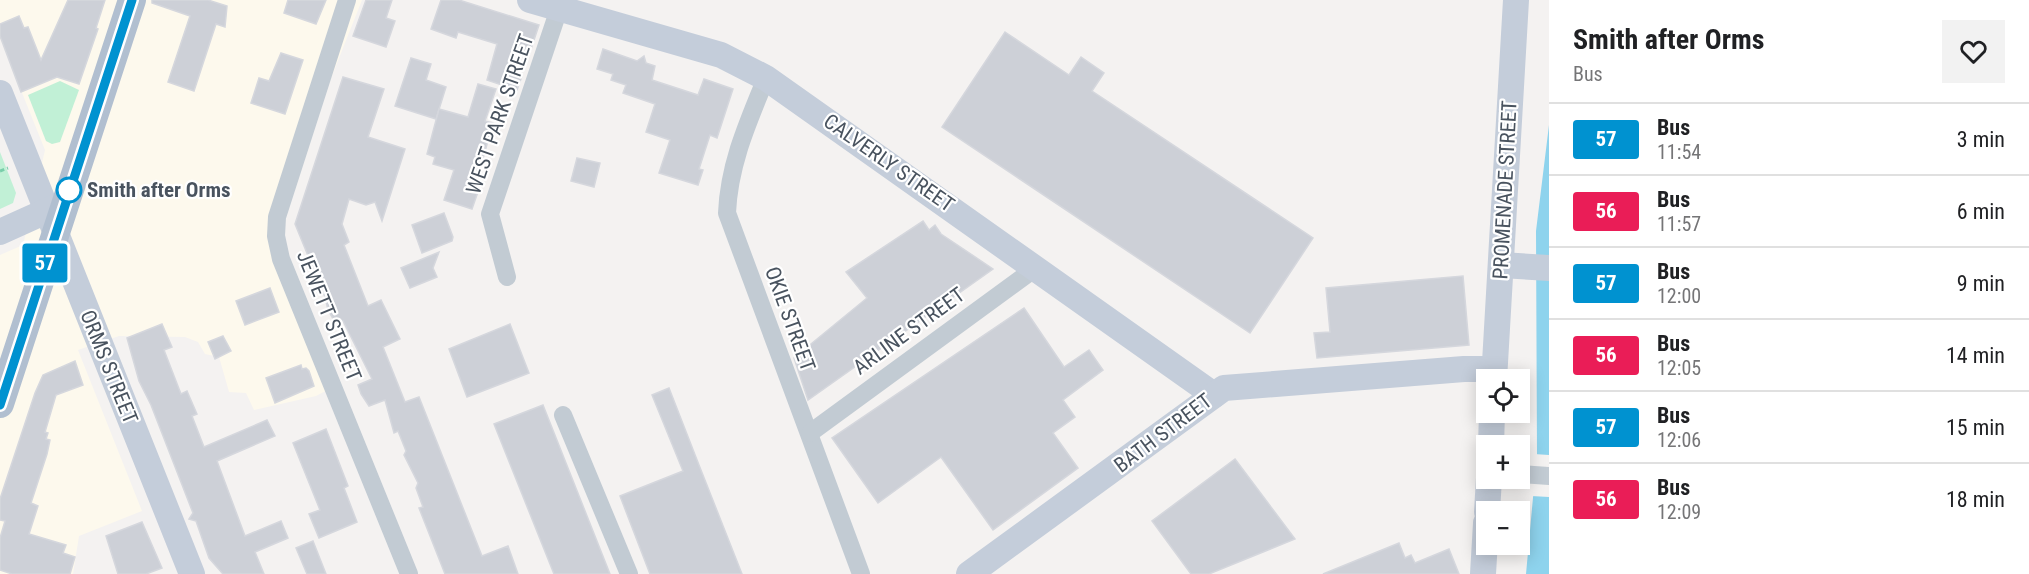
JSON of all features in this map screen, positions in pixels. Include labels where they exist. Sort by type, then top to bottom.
[{"type":"main road","points":[[0,404],[56,215],[132,0]]},
{"type":"street","name":"JEWETT STREET","points":[[347,0],[277,217],[276,236],[281,259],[409,574]]},
{"type":"street","name":"CALVERLY STREET","points":[[530,0],[560,5],[721,55],[766,78],[1037,267],[1214,395]]},
{"type":"street","name":"PROMENADE STREET","points":[[1494,369],[1516,0]]},
{"type":"street","name":"WEST PARK STREET","points":[[507,277],[490,214],[560,5]]},
{"type":"street","name":"OKIE STREET","points":[[766,78],[740,142],[728,184],[727,213],[861,574]]},
{"type":"street","name":"ORMS STREET","points":[[0,93],[56,215],[192,574]]},
{"type":"street","points":[[0,232],[56,215]]},
{"type":"street","points":[[1501,266],[1539,267]]},
{"type":"street","name":"ARLINE STREET","points":[[810,433],[1037,267]]},
{"type":"street","name":"BATH STREET","points":[[969,574],[1224,388],[1464,369],[1476,371]]},
{"type":"street","points":[[563,415],[629,574]]},
{"type":"street","points":[[1530,475],[1549,476]]},
{"type":"street","points":[[1484,574],[1485,555]]},
{"type":"shaded area","points":[[0,0],[362,0],[307,139],[278,234],[335,386],[316,396],[254,410],[246,393],[229,392],[219,357],[205,354],[198,342],[185,337],[119,336],[78,350],[142,511],[79,536],[73,574],[0,574],[0,255],[23,245],[45,150],[0,38]]},
{"type":"green space","points":[[60,81],[79,90],[60,142],[52,144],[46,141],[28,95]]},
{"type":"green space","points":[[0,152],[16,193],[13,203],[0,209]]},
{"type":"water","points":[[1549,125],[1549,574],[1526,574],[1528,555],[1530,555],[1537,454],[1536,231]]},
{"type":"pier","points":[[1534,454],[1549,455],[1549,497],[1531,496]]},
{"type":"building","points":[[68,0],[105,0],[96,28],[98,29],[79,84],[57,77],[21,92],[0,36],[0,24],[19,16],[24,28],[28,27],[41,60]]},
{"type":"building","points":[[152,0],[208,0],[227,6],[225,27],[216,24],[194,91],[168,82],[190,16],[152,3]]},
{"type":"building","points":[[288,0],[326,0],[316,24],[284,13]]},
{"type":"building","points":[[366,0],[392,0],[386,18],[395,21],[386,47],[353,36]]},
{"type":"building","points":[[441,0],[459,0],[539,25],[529,55],[516,51],[509,71],[522,76],[517,90],[487,80],[497,44],[458,32],[456,38],[431,29]]},
{"type":"building","points":[[1005,32],[1069,75],[1081,57],[1104,73],[1092,91],[1313,238],[1250,333],[942,127]]},
{"type":"building","points":[[603,49],[637,61],[644,56],[646,63],[655,66],[652,80],[698,95],[704,79],[733,89],[717,138],[710,135],[699,169],[703,170],[698,185],[659,173],[670,140],[646,132],[655,104],[623,93],[626,85],[611,80],[613,74],[597,69]]},
{"type":"building","points":[[281,53],[303,60],[285,114],[251,103],[259,78],[269,81]]},
{"type":"building","points":[[411,58],[431,64],[426,80],[446,87],[436,119],[395,106]]},
{"type":"building","points":[[343,77],[384,89],[368,137],[405,149],[382,221],[375,202],[366,205],[349,199],[342,224],[349,242],[344,245],[368,306],[381,300],[400,339],[383,347],[405,402],[419,397],[482,556],[508,546],[518,574],[445,574],[419,508],[423,507],[416,488],[418,483],[404,455],[406,451],[398,431],[394,433],[385,400],[369,406],[361,394],[358,385],[372,379],[343,321],[336,324],[328,310],[325,297],[295,224]]},
{"type":"building","points":[[478,84],[496,89],[485,121],[493,123],[475,187],[479,189],[472,209],[444,200],[454,170],[433,164],[435,157],[427,154],[439,109],[468,117]]},
{"type":"building","points":[[577,158],[600,163],[594,187],[571,181]]},
{"type":"building","points":[[444,213],[453,237],[452,241],[422,253],[412,225]]},
{"type":"building","points":[[923,221],[929,230],[935,225],[941,234],[993,269],[808,400],[794,358],[867,298],[846,272]]},
{"type":"building","points":[[439,252],[433,268],[437,277],[410,288],[401,268]]},
{"type":"building","points":[[1463,276],[1469,345],[1317,358],[1314,333],[1330,332],[1326,288]]},
{"type":"building","points":[[270,288],[279,312],[245,325],[236,301]]},
{"type":"building","points":[[1024,308],[1064,367],[1089,350],[1103,370],[1063,400],[1075,417],[1053,433],[1078,468],[993,530],[941,457],[878,503],[832,438]]},
{"type":"building","points":[[162,324],[172,347],[164,350],[181,394],[187,391],[197,414],[192,416],[204,447],[267,420],[275,436],[217,461],[245,536],[281,521],[288,538],[255,552],[264,574],[223,574],[209,558],[196,521],[189,519],[193,513],[151,405],[139,381],[127,338]]},
{"type":"building","points":[[510,324],[529,373],[467,397],[449,349]]},
{"type":"building","points":[[223,336],[231,351],[215,359],[208,342]]},
{"type":"building","points":[[75,361],[83,385],[56,395],[45,432],[48,433],[46,439],[50,440],[47,454],[31,503],[38,506],[29,534],[66,545],[63,553],[75,557],[70,574],[12,574],[0,570],[0,538],[5,521],[0,520],[0,499],[43,375]]},
{"type":"building","points":[[301,365],[302,369],[306,368],[309,371],[314,386],[275,403],[266,378]]},
{"type":"building","points":[[669,388],[742,574],[650,574],[620,496],[683,471],[652,395]]},
{"type":"building","points":[[543,405],[610,574],[554,574],[494,424]]},
{"type":"building","points":[[326,429],[348,486],[344,488],[357,522],[319,538],[309,514],[320,510],[293,443]]},
{"type":"building","points":[[1235,459],[1295,539],[1209,574],[1191,574],[1152,521]]},
{"type":"building","points":[[142,522],[162,568],[146,574],[118,574],[106,536]]},
{"type":"building","points":[[313,541],[326,574],[307,574],[296,548]]},
{"type":"building","points":[[1399,543],[1405,558],[1411,555],[1415,563],[1449,549],[1459,574],[1323,574]]},
{"type":"bus line","name":"57","points":[[0,405],[132,0]]},
{"type":"place","name":"Smith after Orms","points":[[69,190]]}]
